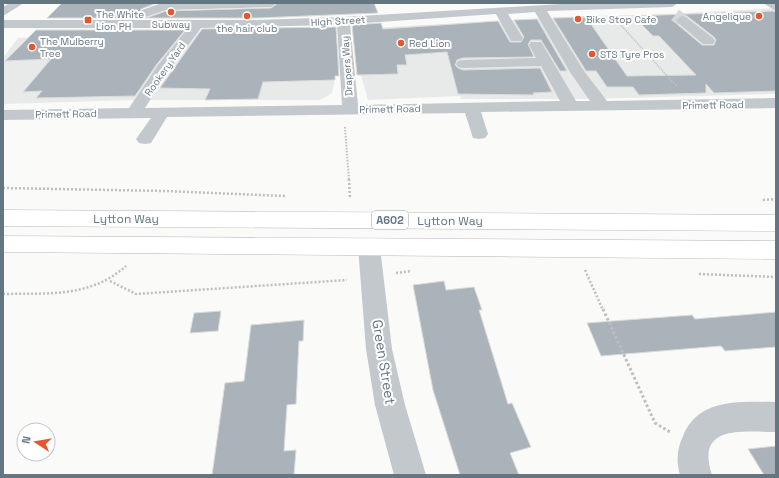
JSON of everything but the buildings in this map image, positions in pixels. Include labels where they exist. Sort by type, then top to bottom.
[{"type":"main road","name":"Lytton Way","points":[[3,218],[776,223]]},
{"type":"main road","name":"A602","points":[[3,244],[776,250]]},
{"type":"street","points":[[3,12],[18,3]]},
{"type":"street","points":[[3,16],[144,18],[164,6],[271,3]]},
{"type":"street","points":[[275,24],[281,3]]},
{"type":"street","points":[[769,3],[776,7]]},
{"type":"street","name":"High Street","points":[[4,32],[22,24],[144,18],[197,25],[275,24],[539,8],[660,4],[676,13]]},
{"type":"street","points":[[539,8],[577,72],[603,107]]},
{"type":"street","points":[[500,11],[516,38]]},
{"type":"street","points":[[676,13],[708,41]]},
{"type":"street","name":"Drapers Way","points":[[343,21],[350,110]]},
{"type":"street","name":"Rookery Yard","points":[[134,113],[163,68],[197,25]]},
{"type":"street","points":[[536,45],[571,107]]},
{"type":"street","points":[[463,64],[546,62]]},
{"type":"street","points":[[707,93],[719,105]]},
{"type":"street","name":"Primett Road","points":[[3,115],[603,107],[776,103]]},
{"type":"street","points":[[472,108],[479,134]]},
{"type":"street","points":[[145,139],[162,113]]},
{"type":"street","name":"Green Street","points":[[369,247],[379,349],[390,405],[410,475]]},
{"type":"street","points":[[695,461],[701,429],[711,422],[722,418],[776,417]]},
{"type":"path","points":[[603,6],[695,105]]},
{"type":"path","points":[[350,110],[344,122],[350,199]]},
{"type":"path","points":[[3,294],[78,291],[110,281],[128,265]]},
{"type":"path","points":[[585,268],[655,423],[695,461]]},
{"type":"path","points":[[110,281],[127,291],[136,294],[372,278]]},
{"type":"shaded area","points":[[776,8],[776,94],[589,99],[461,99],[460,96],[368,100],[361,75],[355,29],[586,16],[669,14]]},
{"type":"shaded area","points":[[186,31],[239,33],[336,43],[332,93],[320,100],[135,100],[3,104],[3,58],[18,38]]},
{"type":"tunnel","points":[[675,15],[682,20]]},
{"type":"place","name":"Subway","points":[[171,12]]},
{"type":"place","name":"the hair club","points":[[247,16]]},
{"type":"place","name":"Angelique","points":[[759,16]]},
{"type":"place","name":"Bike Stop Cafe","points":[[578,19]]},
{"type":"place","name":"The White Lion PH","points":[[88,20]]},
{"type":"place","name":"Red Lion","points":[[401,43]]},
{"type":"place","name":"The Mulberry Tree","points":[[32,47]]},
{"type":"place","name":"STS Tyre Pros","points":[[592,54]]}]
